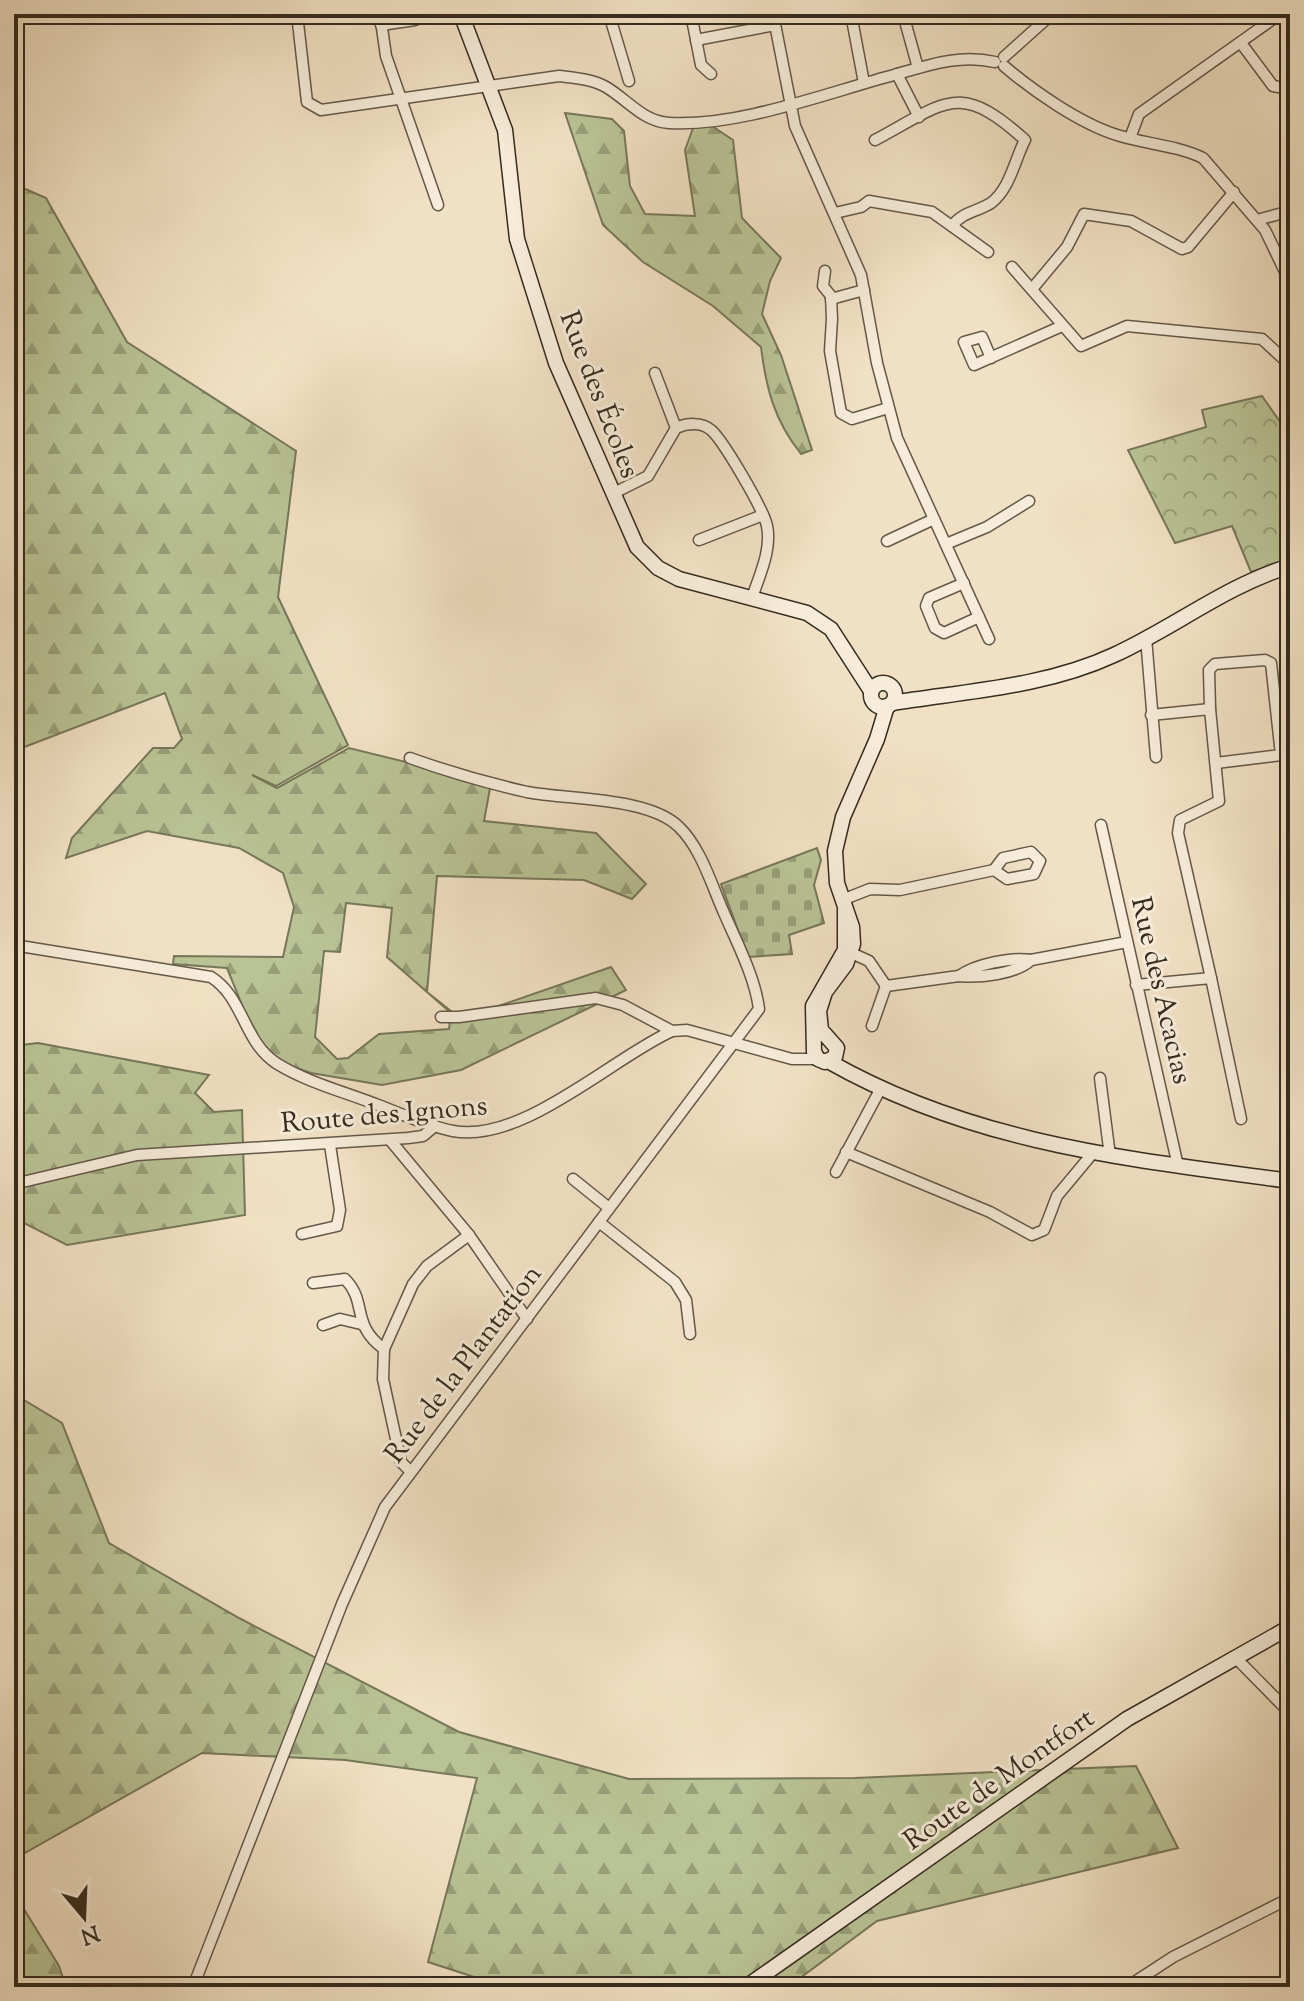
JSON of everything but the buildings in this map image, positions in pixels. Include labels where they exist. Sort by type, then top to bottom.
[{"type":"street","points":[[297,14],[307,102],[321,110],[490,89],[540,78],[578,78],[607,88],[643,114],[668,123],[718,118],[790,103],[965,57],[1001,62],[1049,99],[1109,132],[1203,158],[1274,243],[1290,282]]},
{"type":"street","name":"Rue des Écoles","points":[[461,14],[508,145],[517,239],[556,363],[637,547],[658,568],[679,579],[807,613],[831,629],[883,696]]},
{"type":"street","points":[[609,14],[629,81]]},
{"type":"street","points":[[691,14],[701,65],[711,74]]},
{"type":"street","points":[[851,14],[864,83]]},
{"type":"street","points":[[903,14],[918,68]]},
{"type":"street","points":[[1001,62],[1052,14]]},
{"type":"street","points":[[1130,138],[1139,114],[1280,14]]},
{"type":"street","points":[[415,20],[380,19],[386,56],[438,205]]},
{"type":"street","points":[[696,40],[774,20],[795,126],[861,275],[888,408],[989,639]]},
{"type":"street","points":[[1241,43],[1273,86],[1290,89]]},
{"type":"street","points":[[897,74],[919,117]]},
{"type":"street","points":[[875,140],[954,101],[982,105],[1025,140],[1014,168],[995,199],[958,217],[952,226]]},
{"type":"street","points":[[1032,289],[1067,247],[1084,214],[1131,221],[1182,249],[1188,247],[1234,192]]},
{"type":"street","points":[[835,213],[861,207],[869,201],[932,212],[988,252]]},
{"type":"street","points":[[1257,220],[1290,211]]},
{"type":"street","points":[[1012,267],[1081,346],[1127,326],[1262,339],[1290,365]]},
{"type":"street","points":[[825,271],[823,286],[831,299],[833,340],[830,351],[841,413],[852,419],[888,408]]},
{"type":"street","points":[[831,299],[864,290]]},
{"type":"street","points":[[991,358],[1062,326]]},
{"type":"street","points":[[655,373],[676,428]]},
{"type":"street","points":[[612,494],[648,476],[676,428],[696,424],[711,429],[759,502],[768,528],[765,560],[752,598]]},
{"type":"street","points":[[946,544],[987,527],[1029,501]]},
{"type":"street","points":[[699,540],[763,515]]},
{"type":"street","points":[[887,541],[934,519]]},
{"type":"street","points":[[1290,566],[1220,594],[1114,655],[1052,677],[927,698],[883,696],[871,755],[837,838],[835,873],[844,904],[848,952],[814,1001],[823,1051],[855,1077],[980,1127],[1092,1154],[1290,1181]]},
{"type":"street","points":[[964,583],[929,598],[926,606],[935,628],[944,633],[979,617]]},
{"type":"street","points":[[1146,638],[1156,757]]},
{"type":"street","points":[[1216,763],[1281,755],[1271,663],[1265,660],[1215,664],[1209,670],[1210,709],[1219,801],[1180,820],[1178,833],[1241,1119]]},
{"type":"street","points":[[1151,715],[1210,709]]},
{"type":"street","name":"Rue de la Plantation","points":[[193,1987],[365,1549],[385,1507],[759,1009],[757,995],[697,852],[679,827],[656,812],[530,792],[462,776],[410,758]]},
{"type":"street","name":"Rue des Acacias","points":[[1101,825],[1178,1166]]},
{"type":"street","points":[[844,904],[870,889],[900,890],[994,870]]},
{"type":"street","points":[[886,986],[971,977],[1024,967],[1031,960],[1127,942]]},
{"type":"street","points":[[14,945],[211,977],[231,994],[252,1038],[277,1063],[435,1126]]},
{"type":"street","points":[[848,952],[869,961],[886,986]]},
{"type":"street","points":[[1136,985],[1211,978]]},
{"type":"street","points":[[872,1026],[886,986]]},
{"type":"street","points":[[441,1017],[596,998],[623,1005],[672,1031],[687,1030],[801,1059],[823,1051]]},
{"type":"street","name":"Route des Ignons","points":[[14,1184],[137,1155],[330,1145],[423,1136],[435,1126],[467,1133],[501,1126],[564,1096],[672,1031]]},
{"type":"street","points":[[1100,1078],[1110,1156]]},
{"type":"street","points":[[836,1172],[881,1088]]},
{"type":"street","points":[[390,1140],[469,1235],[527,1319]]},
{"type":"street","points":[[302,1234],[337,1226],[340,1210],[330,1145]]},
{"type":"street","points":[[846,1152],[990,1212],[1032,1235],[1044,1230],[1057,1196],[1092,1154]]},
{"type":"street","points":[[573,1179],[609,1208]]},
{"type":"street","points":[[599,1222],[675,1282],[686,1300],[690,1334]]},
{"type":"street","points":[[410,1471],[401,1462],[383,1379],[384,1349],[413,1284],[427,1266],[469,1235]]},
{"type":"street","points":[[313,1283],[345,1279],[352,1286],[361,1324],[370,1338],[384,1349]]},
{"type":"street","points":[[323,1325],[340,1319],[361,1324]]},
{"type":"street","name":"Route de Montfort","points":[[746,1987],[1127,1719],[1290,1627]]},
{"type":"street","points":[[1235,1657],[1290,1713]]},
{"type":"street","points":[[1127,1987],[1173,1957],[1290,1898]]},
{"type":"green space","points":[[565,113],[612,119],[624,131],[630,186],[645,214],[695,216],[685,150],[693,128],[709,124],[733,140],[742,218],[781,258],[770,281],[762,314],[781,355],[812,450],[801,454],[784,429],[769,390],[761,347],[713,306],[643,262],[603,225]]},
{"type":"green space","points":[[14,184],[46,198],[127,342],[296,451],[278,597],[348,745],[276,786],[252,775],[277,788],[349,748],[491,783],[484,821],[596,833],[646,884],[632,899],[584,880],[437,876],[427,992],[461,1019],[611,967],[626,990],[461,1070],[382,1085],[311,1073],[279,1062],[255,1037],[227,968],[173,964],[174,956],[283,957],[294,907],[283,873],[239,848],[147,831],[66,858],[72,838],[153,748],[174,748],[182,739],[165,693],[14,751]],"holes":[[[346,903],[392,908],[387,957],[451,1013],[449,1029],[379,1034],[348,1058],[337,1059],[315,1037],[324,951],[340,952]]]},
{"type":"green space","points":[[1262,396],[1290,436],[1290,559],[1251,572],[1232,526],[1175,543],[1128,450],[1206,427],[1202,410]]},
{"type":"green space","points":[[817,848],[821,860],[814,885],[824,923],[789,935],[792,954],[748,957],[721,884]]},
{"type":"green space","points":[[38,1043],[209,1075],[195,1093],[214,1112],[242,1110],[245,1215],[67,1245],[14,1218],[14,1046]]},
{"type":"green space","points":[[14,1394],[62,1423],[109,1543],[239,1618],[459,1732],[629,1779],[855,1778],[1136,1766],[1178,1848],[877,1921],[788,1987],[505,1987],[428,1962],[477,1778],[345,1760],[202,1753],[14,1859]]},
{"type":"green space","points":[[14,1893],[59,1966],[66,1987],[14,1987]]}]
